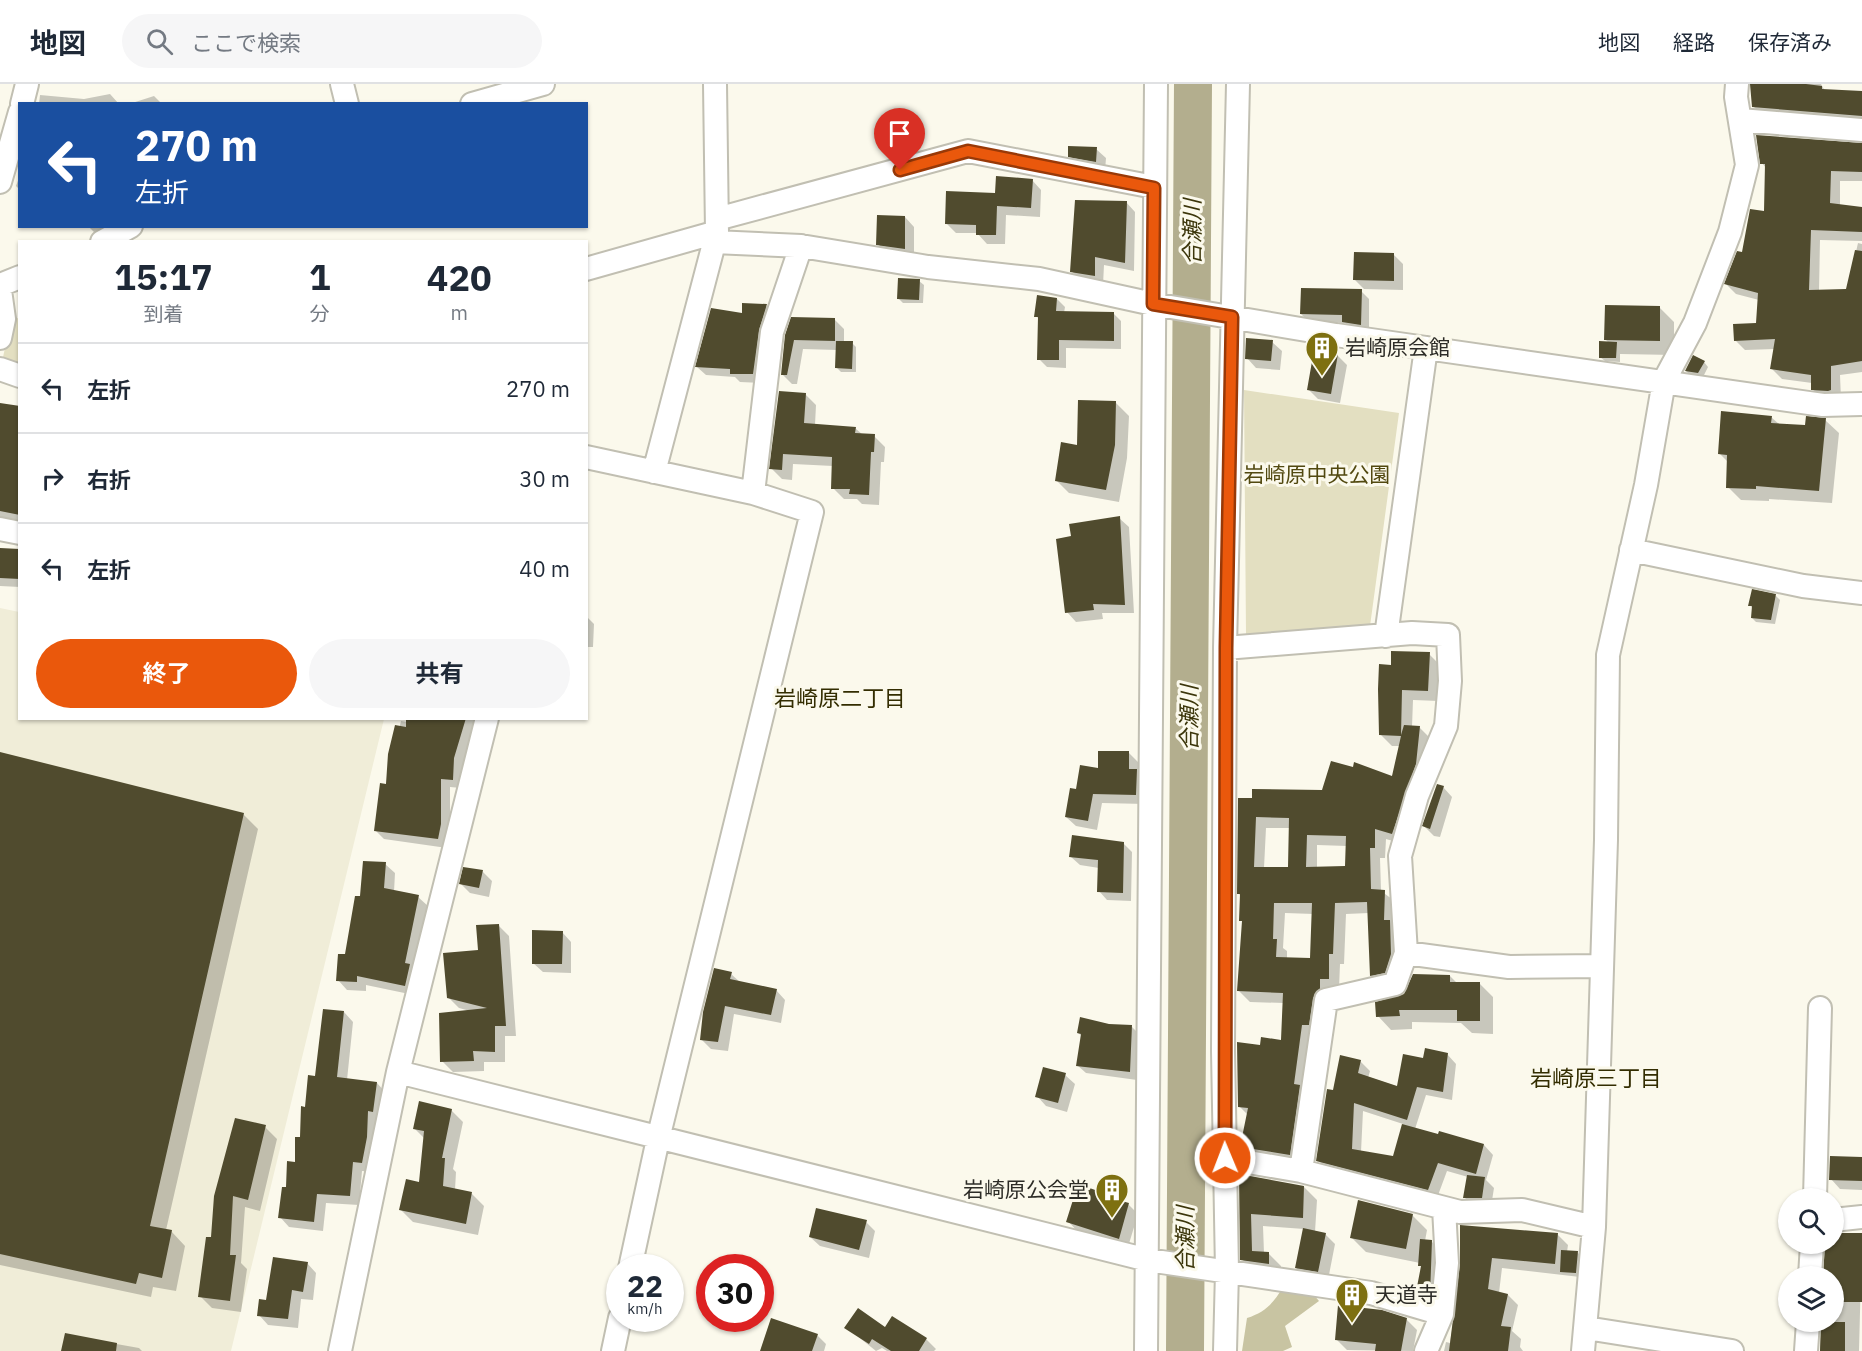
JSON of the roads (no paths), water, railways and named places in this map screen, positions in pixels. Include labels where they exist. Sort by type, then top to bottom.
[{"type":"street","points":[[22,102],[27,84]]},
{"type":"street","points":[[342,84],[346,102]]},
{"type":"street","points":[[479,102],[543,84]]},
{"type":"street","points":[[654,472],[716,231],[714,84]]},
{"type":"street","points":[[1146,1351],[1159,305],[1154,188],[1156,84]]},
{"type":"street","points":[[1225,1351],[1220,1270],[1225,1158],[1226,648],[1238,84]]},
{"type":"street","points":[[1583,1351],[1594,1227],[1608,655],[1664,381],[1695,323],[1730,232],[1747,165],[1737,84]]},
{"type":"street","points":[[0,182],[18,119]]},
{"type":"street","points":[[1740,120],[1862,130]]},
{"type":"street","points":[[588,268],[716,231],[968,151],[1154,188]]},
{"type":"street","points":[[106,240],[127,228]]},
{"type":"street","points":[[716,231],[928,267],[1039,279],[1159,305],[1426,348],[1823,405],[1862,404]]},
{"type":"street","points":[[753,493],[772,333],[801,246]]},
{"type":"street","points":[[0,285],[18,278]]},
{"type":"street","points":[[0,290],[4,319],[0,338]]},
{"type":"street","points":[[1386,636],[1426,348]]},
{"type":"street","points":[[0,369],[18,375]]},
{"type":"street","points":[[588,457],[753,493],[812,512],[658,1139],[633,1254]]},
{"type":"street","points":[[0,529],[18,533]]},
{"type":"street","points":[[1631,550],[1803,586],[1862,593]]},
{"type":"street","points":[[1226,648],[1412,633],[1448,635],[1450,681],[1446,726],[1417,796],[1400,856],[1406,953],[1395,984],[1326,1000],[1301,1171]]},
{"type":"street","points":[[340,1351],[398,1072],[486,720]]},
{"type":"street","points":[[1406,953],[1509,967],[1602,966]]},
{"type":"street","points":[[1815,1188],[1820,1008]]},
{"type":"street","points":[[398,1072],[1148,1260],[1371,1293],[1442,1314]]},
{"type":"street","points":[[1225,1158],[1301,1171],[1460,1212],[1522,1210],[1594,1227]]},
{"type":"street","points":[[1426,1351],[1442,1314],[1447,1263],[1444,1208]]},
{"type":"street","points":[[1844,1219],[1862,1217]]},
{"type":"street","points":[[1586,1328],[1732,1351]]},
{"type":"street","points":[[613,1351],[617,1332]]},
{"type":"street","points":[[1806,1351],[1807,1332]]},
{"type":"waterway","name":"合瀬川","points":[[1185,1351],[1193,84]]},
{"type":"place","name":"岩崎原会館","points":[[1322,377]]},
{"type":"place","name":"岩崎原公会堂","points":[[1112,1219]]},
{"type":"place","name":"天道寺","points":[[1352,1324]]},
{"type":"district","name":"岩崎原二丁目","points":[[840,698]]},
{"type":"district","name":"岩崎原三丁目","points":[[1596,1078]]},
{"type":"park label","name":"岩崎原中央公園","points":[[1317,475]]}]
